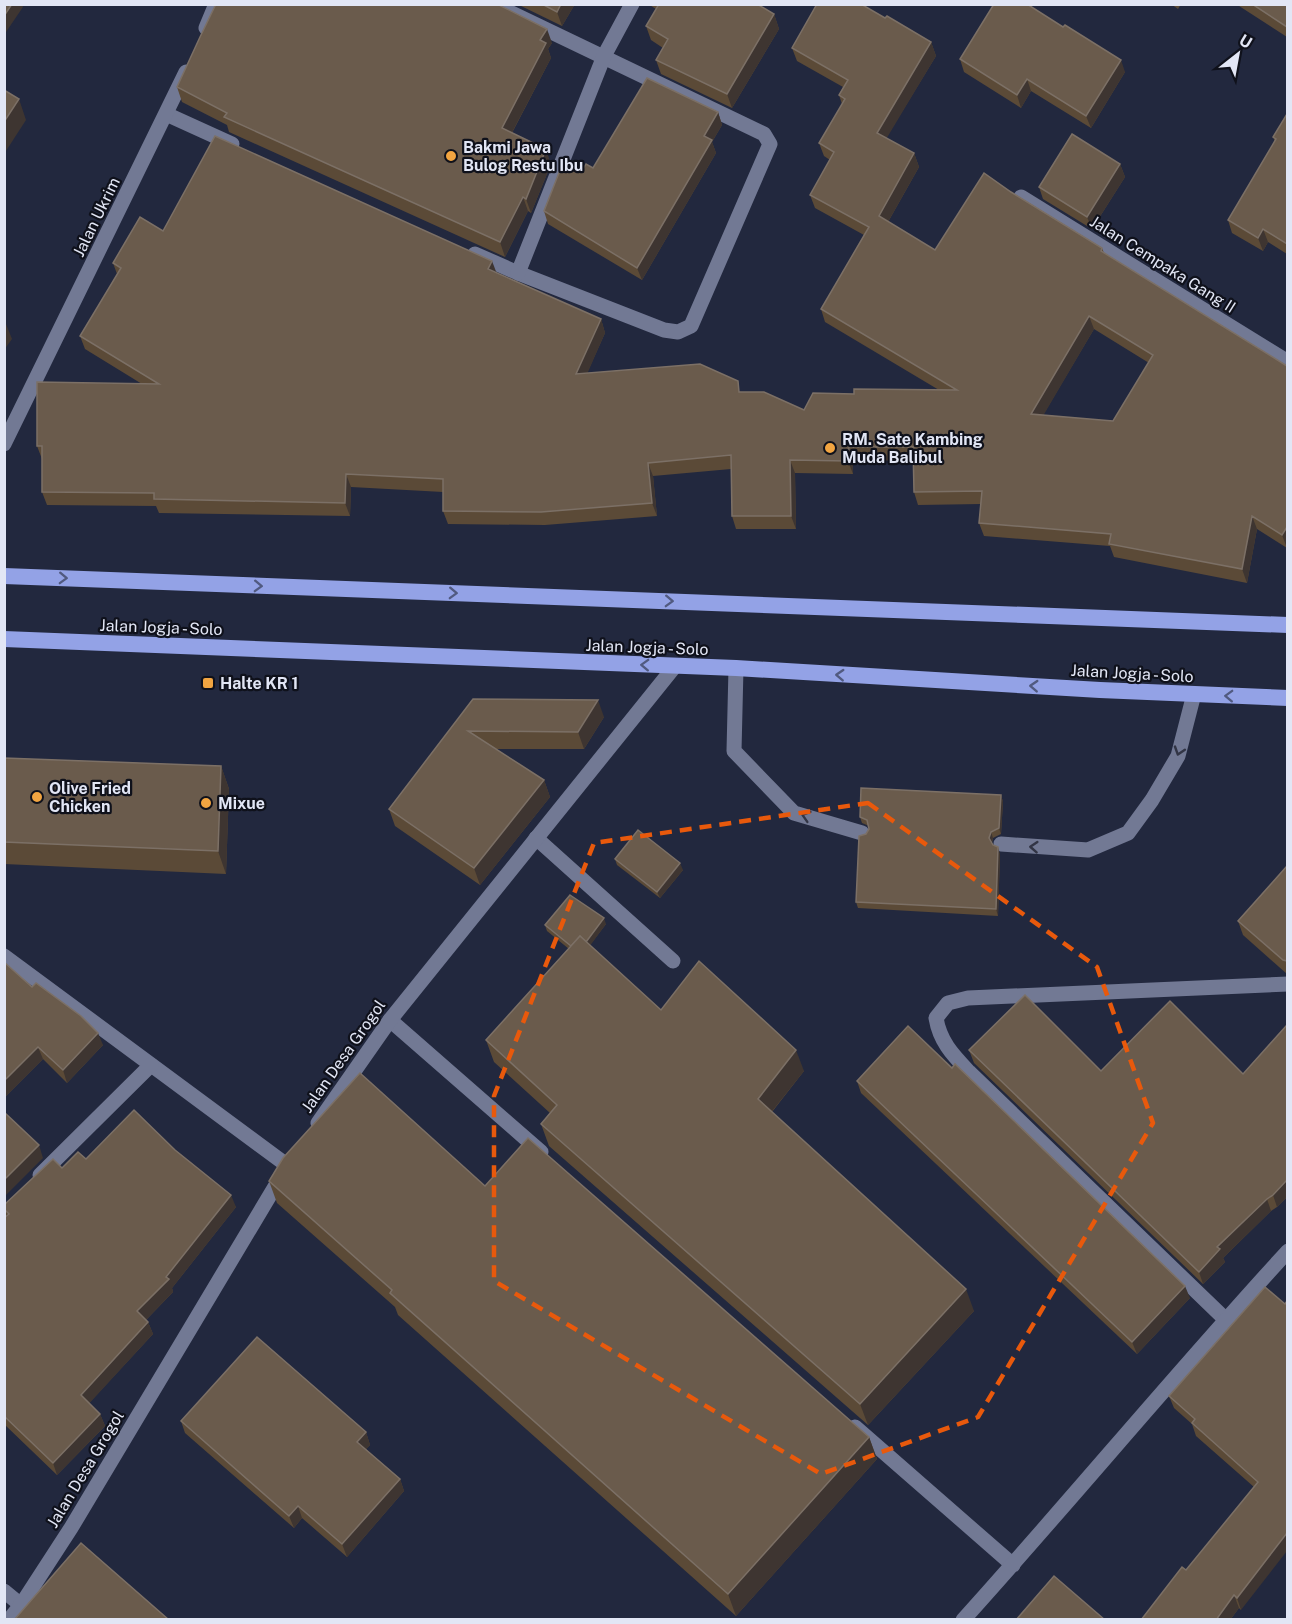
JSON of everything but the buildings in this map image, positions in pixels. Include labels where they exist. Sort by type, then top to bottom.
[{"type":"highway","points":[[4,576],[1287,625]]},
{"type":"highway","name":"Jalan Jogja - Solo","points":[[4,639],[736,668],[1287,698]]},
{"type":"street","name":"Jalan Ukrim","points":[[4,444],[166,114],[216,4]]},
{"type":"street","points":[[464,249],[518,273],[664,330],[678,332],[691,326],[770,144],[764,134],[493,4]]},
{"type":"street","points":[[518,273],[604,56],[632,4]]},
{"type":"street","points":[[166,114],[241,148]]},
{"type":"street","name":"Jalan Cempaka Gang II","points":[[1021,197],[1287,362]]},
{"type":"street","name":"Jalan Desa Grogol","points":[[308,1137],[390,1020],[675,666]]},
{"type":"street","points":[[736,668],[734,751],[794,813],[862,833]]},
{"type":"street","points":[[1001,844],[1088,850],[1128,833],[1152,800],[1178,756],[1194,694]]},
{"type":"street","points":[[536,838],[673,961]]},
{"type":"street","points":[[4,956],[151,1065],[29,1186]]},
{"type":"street","points":[[1225,1319],[969,1072],[946,1047],[938,1031],[936,1018],[948,1003],[968,998],[1287,984]]},
{"type":"street","points":[[390,1020],[552,1162]]},
{"type":"street","name":"Jalan Desa Grogol","points":[[9,1620],[71,1528],[291,1161],[151,1065]]},
{"type":"street","points":[[963,1620],[1287,1251]]},
{"type":"street","points":[[841,1414],[1013,1564]]},
{"type":"street","points":[[4,1591],[21,1605]]},
{"type":"highlighted area","points":[[868,803],[1097,967],[1153,1123],[978,1417],[821,1474],[494,1281],[494,1096],[594,843]]},
{"type":"place","name":"Bakmi Jawa Bulog Restu Ibu","points":[[451,156]]},
{"type":"place","name":"RM. Sate Kambing Muda Balibul","points":[[830,448]]},
{"type":"place","name":"Halte KR 1","points":[[208,683]]},
{"type":"place","name":"Olive Fried Chicken","points":[[37,797]]},
{"type":"place","name":"Mixue","points":[[206,803]]}]
